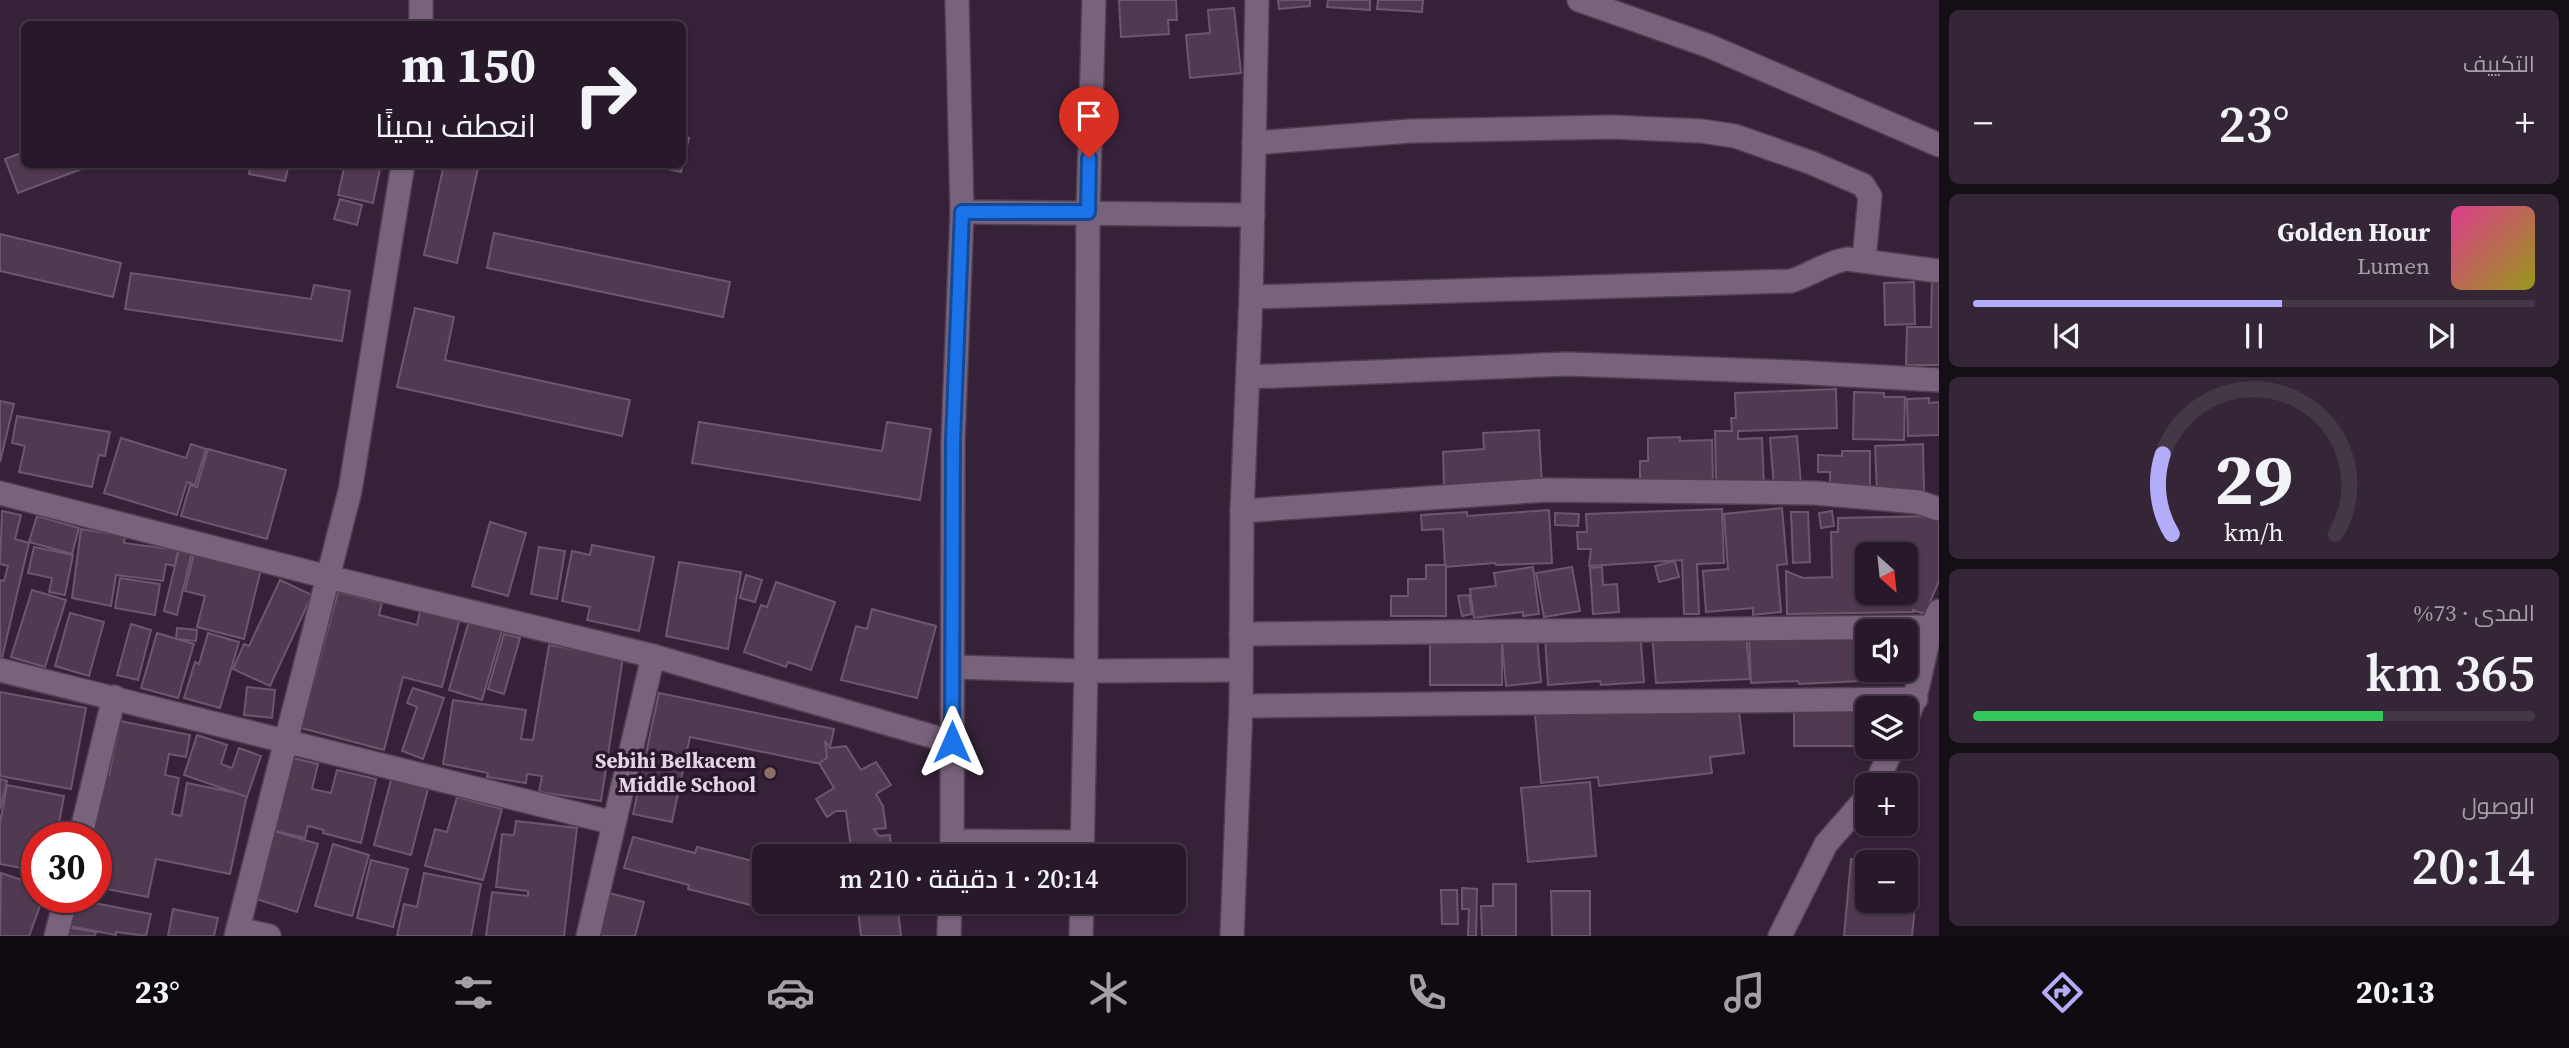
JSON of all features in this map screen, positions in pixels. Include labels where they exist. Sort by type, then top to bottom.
[{"type":"street","points":[[421,0],[421,21]]},
{"type":"street","points":[[952,844],[953,441],[962,212],[957,0]]},
{"type":"street","points":[[1082,844],[1086,671],[1088,212],[1094,0]]},
{"type":"street","points":[[1232,936],[1241,706],[1242,511],[1249,377],[1256,0]]},
{"type":"street","points":[[1579,0],[1709,46],[1939,145]]},
{"type":"street","points":[[1254,143],[1411,131],[1612,127],[1701,131],[1735,136],[1812,163],[1863,185],[1870,196],[1864,260]]},
{"type":"street","points":[[269,936],[237,932],[354,466],[402,168]]},
{"type":"street","points":[[962,212],[1253,215]]},
{"type":"street","points":[[1251,297],[1791,281],[1837,260],[1864,260],[1939,271]]},
{"type":"street","points":[[1249,377],[1567,364],[1939,380]]},
{"type":"street","points":[[1242,511],[1546,490],[1815,493],[1918,502],[1939,509]]},
{"type":"street","points":[[0,493],[653,656],[952,742]]},
{"type":"street","points":[[1241,634],[1935,619],[1917,696]]},
{"type":"street","points":[[588,936],[653,656]]},
{"type":"street","points":[[953,667],[1086,671],[1240,670]]},
{"type":"street","points":[[0,670],[614,823]]},
{"type":"street","points":[[84,822],[114,697]]},
{"type":"street","points":[[1241,706],[1855,700]]},
{"type":"street","points":[[1780,936],[1826,844],[1855,811]]},
{"type":"street","points":[[56,936],[62,913]]},
{"type":"street","points":[[948,936],[949,914]]},
{"type":"street","points":[[1081,936],[1082,914]]},
{"type":"building","points":[[1119,0],[1176,0],[1177,20],[1168,20],[1169,34],[1121,37]]},
{"type":"building","points":[[1278,0],[1310,0],[1310,6],[1279,9]]},
{"type":"building","points":[[1328,0],[1370,0],[1370,10],[1327,7]]},
{"type":"building","points":[[1378,0],[1423,0],[1422,12],[1377,9]]},
{"type":"building","points":[[1234,8],[1241,73],[1190,78],[1186,35],[1210,33],[1208,10]]},
{"type":"building","points":[[21,153],[21,168],[84,168],[18,193],[5,159]]},
{"type":"building","points":[[250,168],[288,168],[285,181],[249,174]]},
{"type":"building","points":[[344,168],[380,168],[373,203],[338,195]]},
{"type":"building","points":[[443,168],[478,168],[457,263],[424,255]]},
{"type":"building","points":[[664,168],[682,168],[681,172]]},
{"type":"building","points":[[340,199],[362,205],[357,225],[334,219]]},
{"type":"building","points":[[494,233],[730,282],[723,317],[487,268]]},
{"type":"building","points":[[0,234],[121,263],[113,297],[0,271]]},
{"type":"building","points":[[131,273],[311,299],[314,285],[350,291],[342,341],[125,309]]},
{"type":"building","points":[[1932,275],[1939,276],[1939,365],[1906,365],[1907,327],[1931,327]]},
{"type":"building","points":[[1914,282],[1915,324],[1885,325],[1884,283]]},
{"type":"building","points":[[415,308],[454,317],[445,360],[630,400],[622,436],[397,387]]},
{"type":"building","points":[[1836,389],[1837,428],[1738,431],[1738,439],[1762,438],[1764,486],[1716,482],[1715,431],[1732,431],[1731,418],[1736,418],[1735,393]]},
{"type":"building","points":[[1854,392],[1905,397],[1904,440],[1853,439]]},
{"type":"building","points":[[1929,398],[1929,403],[1939,402],[1939,435],[1908,436],[1907,399]]},
{"type":"building","points":[[0,401],[14,404],[0,462]]},
{"type":"building","points":[[17,416],[110,432],[105,456],[99,455],[92,487],[19,472],[25,446],[12,443]]},
{"type":"building","points":[[699,422],[882,451],[887,422],[931,429],[920,500],[692,463]]},
{"type":"building","points":[[1539,430],[1542,485],[1444,486],[1443,452],[1484,449],[1483,433]]},
{"type":"building","points":[[1797,436],[1801,485],[1774,488],[1770,438]]},
{"type":"building","points":[[1680,437],[1680,441],[1712,440],[1713,485],[1640,488],[1640,461],[1648,461],[1648,438]]},
{"type":"building","points":[[121,438],[186,458],[191,444],[206,449],[195,485],[187,482],[177,515],[104,493]]},
{"type":"building","points":[[1923,444],[1924,491],[1877,492],[1875,446]]},
{"type":"building","points":[[208,449],[286,470],[267,539],[181,516],[190,485],[197,487]]},
{"type":"building","points":[[1842,451],[1870,451],[1870,489],[1830,489],[1830,472],[1818,472],[1818,455],[1842,456]]},
{"type":"building","points":[[1782,508],[1787,564],[1777,565],[1781,612],[1753,615],[1753,608],[1706,612],[1703,571],[1728,569],[1724,514]]},
{"type":"building","points":[[1722,509],[1724,563],[1697,564],[1699,614],[1684,614],[1682,560],[1589,566],[1591,549],[1578,549],[1577,532],[1587,532],[1586,514]]},
{"type":"building","points":[[1549,510],[1552,563],[1495,563],[1445,567],[1443,529],[1422,530],[1421,515],[1467,512],[1467,516]]},
{"type":"building","points":[[2,511],[21,515],[15,539],[29,543],[2,658],[0,580],[4,581],[8,566],[0,564]]},
{"type":"building","points":[[1832,511],[1834,526],[1821,528],[1819,513]]},
{"type":"building","points":[[1791,512],[1808,512],[1810,562],[1793,563]]},
{"type":"building","points":[[1555,513],[1579,514],[1578,526],[1555,525]]},
{"type":"building","points":[[37,516],[79,528],[72,554],[29,542]]},
{"type":"building","points":[[1930,516],[1939,520],[1939,581],[1925,614],[1913,610],[1914,612],[1787,614],[1786,571],[1803,578],[1832,577],[1831,532],[1838,532],[1838,518]]},
{"type":"building","points":[[490,522],[526,533],[508,596],[472,586]]},
{"type":"building","points":[[81,529],[125,536],[124,543],[178,550],[175,566],[166,564],[163,581],[116,575],[111,606],[72,598]]},
{"type":"building","points":[[592,545],[654,557],[639,631],[587,620],[590,607],[562,601],[572,551],[590,555]]},
{"type":"building","points":[[34,547],[73,555],[65,595],[49,592],[52,578],[28,573]]},
{"type":"building","points":[[539,547],[565,551],[557,599],[531,594]]},
{"type":"building","points":[[179,549],[192,552],[177,615],[164,611]]},
{"type":"building","points":[[194,553],[261,569],[244,639],[197,627],[205,596],[185,591]]},
{"type":"building","points":[[1675,561],[1679,577],[1659,582],[1655,566]]},
{"type":"building","points":[[679,562],[741,572],[728,649],[666,636]]},
{"type":"building","points":[[1426,565],[1446,565],[1446,616],[1391,616],[1391,596],[1408,596],[1408,579],[1426,579]]},
{"type":"building","points":[[1533,567],[1539,614],[1523,616],[1523,612],[1474,618],[1470,589],[1496,586],[1494,573]]},
{"type":"building","points":[[1572,567],[1580,611],[1544,617],[1536,573]]},
{"type":"building","points":[[1602,567],[1603,585],[1617,584],[1619,612],[1593,614],[1590,568]]},
{"type":"building","points":[[746,575],[762,580],[755,602],[740,598]]},
{"type":"building","points":[[120,578],[160,584],[155,615],[115,608]]},
{"type":"building","points":[[280,580],[312,595],[270,686],[233,669],[244,644],[249,646]]},
{"type":"building","points":[[776,582],[835,602],[811,670],[788,662],[786,667],[744,652],[761,605],[767,607]]},
{"type":"building","points":[[32,590],[66,600],[45,667],[11,657]]},
{"type":"building","points":[[338,592],[382,603],[379,615],[417,625],[421,607],[460,618],[442,687],[403,677],[384,750],[301,728]]},
{"type":"building","points":[[1469,595],[1472,614],[1462,616],[1458,596]]},
{"type":"building","points":[[872,609],[936,626],[917,698],[841,680],[856,626],[867,629]]},
{"type":"building","points":[[70,613],[104,622],[89,676],[55,666]]},
{"type":"building","points":[[469,621],[502,631],[482,700],[449,690]]},
{"type":"building","points":[[131,624],[151,630],[138,680],[117,675]]},
{"type":"building","points":[[177,628],[197,630],[196,641],[176,639]]},
{"type":"building","points":[[1640,631],[1644,682],[1601,685],[1600,681],[1548,685],[1545,637]]},
{"type":"building","points":[[157,633],[194,644],[178,698],[141,688]]},
{"type":"building","points":[[208,633],[239,642],[220,708],[184,698],[195,662],[199,664]]},
{"type":"building","points":[[504,634],[520,638],[504,694],[488,689]]},
{"type":"building","points":[[1652,634],[1746,634],[1750,679],[1656,683]]},
{"type":"building","points":[[1855,634],[1855,681],[1751,683],[1749,635]]},
{"type":"building","points":[[1502,638],[1502,685],[1430,685],[1430,640]]},
{"type":"building","points":[[1537,638],[1541,682],[1506,686],[1502,641]]},
{"type":"building","points":[[549,645],[623,657],[601,801],[539,792],[542,776],[527,774],[526,783],[487,777],[488,773],[443,764],[453,700],[526,710],[521,739],[533,740]]},
{"type":"building","points":[[247,687],[275,690],[272,718],[244,715]]},
{"type":"building","points":[[413,688],[444,698],[423,759],[402,751],[417,707],[407,703]]},
{"type":"building","points":[[0,692],[86,708],[71,789],[0,776]]},
{"type":"building","points":[[659,693],[834,729],[826,765],[690,737],[672,822],[633,814]]},
{"type":"building","points":[[1794,694],[1855,707],[1855,746],[1794,746]]},
{"type":"building","points":[[1666,700],[1720,707],[1720,712],[1739,711],[1744,753],[1710,757],[1712,773],[1599,786],[1598,777],[1541,783],[1535,715]]},
{"type":"building","points":[[120,721],[190,735],[186,757],[169,754],[165,775],[179,778],[172,814],[181,816],[187,783],[247,795],[230,874],[156,859],[148,897],[112,890],[112,822],[94,822],[104,774],[109,775]]},
{"type":"building","points":[[197,735],[227,745],[221,764],[232,768],[239,748],[261,756],[247,797],[184,775]]},
{"type":"building","points":[[825,741],[830,748],[846,746],[861,770],[876,762],[891,785],[876,794],[883,806],[886,828],[874,829],[879,836],[890,835],[891,844],[850,844],[846,811],[836,811],[827,817],[816,799],[834,788],[819,763],[827,758]]},
{"type":"building","points":[[293,758],[318,764],[312,789],[331,793],[337,770],[376,779],[361,843],[308,826],[305,838],[275,831]]},
{"type":"building","points":[[392,776],[429,785],[411,855],[374,845]]},
{"type":"building","points":[[0,779],[7,781],[0,809]]},
{"type":"building","points":[[1590,782],[1596,856],[1528,862],[1521,788]]},
{"type":"building","points":[[7,785],[64,796],[59,822],[21,822],[21,868],[0,864],[0,823]]},
{"type":"building","points":[[457,797],[502,809],[483,880],[425,866],[435,829],[447,832]]},
{"type":"building","points":[[516,821],[577,828],[564,936],[486,936],[492,892],[528,896],[528,891],[496,887],[502,834],[514,835]]},
{"type":"building","points":[[274,831],[318,844],[297,912],[253,898]]},
{"type":"building","points":[[633,837],[695,853],[697,847],[752,861],[752,905],[688,889],[689,885],[624,868]]},
{"type":"building","points":[[333,844],[369,855],[352,916],[315,906]]},
{"type":"building","points":[[1851,859],[1855,859],[1855,913],[1914,913],[1912,936],[1844,936]]},
{"type":"building","points":[[371,860],[408,869],[393,927],[357,918]]},
{"type":"building","points":[[1,873],[21,880],[21,913],[37,913],[29,936],[0,936]]},
{"type":"building","points":[[424,873],[481,884],[471,936],[397,936],[404,904],[417,907]]},
{"type":"building","points":[[1493,884],[1516,884],[1516,936],[1482,936],[1481,906],[1493,906]]},
{"type":"building","points":[[1462,888],[1477,889],[1476,936],[1468,936],[1469,909],[1462,909]]},
{"type":"building","points":[[1441,890],[1457,890],[1458,924],[1442,924]]},
{"type":"building","points":[[1551,891],[1590,891],[1590,936],[1552,936]]},
{"type":"building","points":[[605,892],[644,902],[635,936],[594,936]]},
{"type":"building","points":[[112,906],[151,914],[146,936],[116,932],[116,935],[69,926],[71,913],[112,913]]},
{"type":"building","points":[[173,909],[218,918],[214,936],[168,936]]},
{"type":"building","points":[[858,914],[898,914],[901,936],[861,936]]},
{"type":"building","points":[[66,927],[96,932],[95,936],[65,936]]},
{"type":"place","name":"Sebihi Belkacem Middle School","points":[[770,773]]},
{"type":"route","points":[[952,742],[953,441],[962,212],[1088,212],[1089,158]]}]
